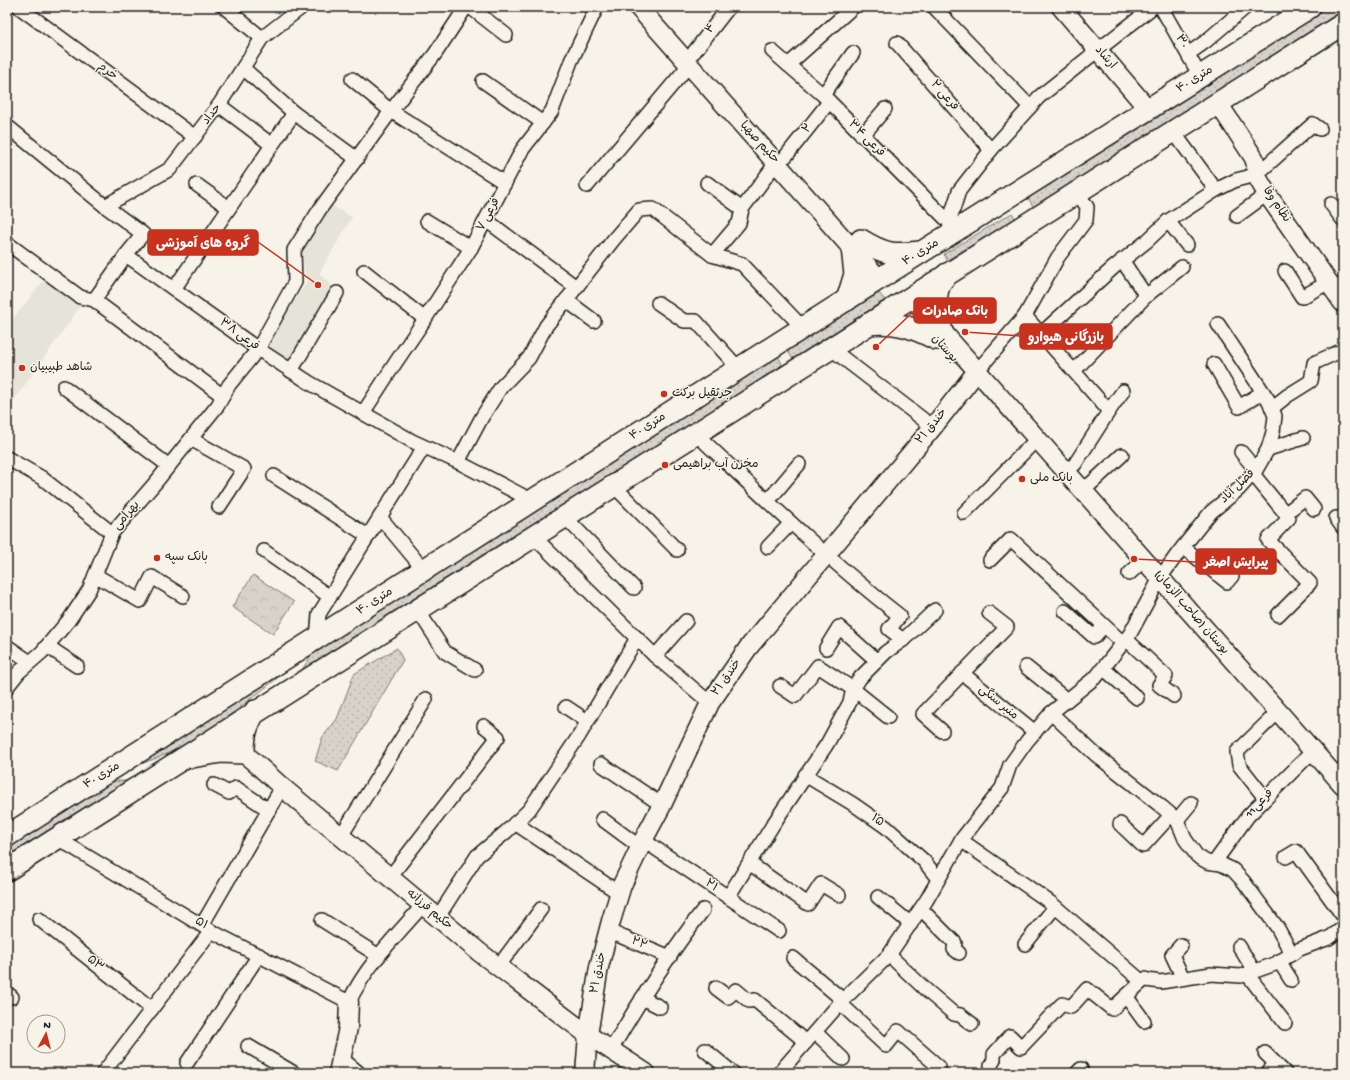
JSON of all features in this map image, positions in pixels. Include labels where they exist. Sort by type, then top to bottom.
[{"type":"main road","name":"۴۰ متری","points":[[7,836],[318,639],[922,252],[953,226],[1020,190],[1310,7]]},
{"type":"main road","points":[[7,870],[906,299],[1343,24]]},
{"type":"main road","points":[[1020,190],[1016,207],[1018,212],[1023,216],[1036,218]]},
{"type":"main road","points":[[847,300],[855,274],[857,244],[892,254],[922,252]]},
{"type":"main road","points":[[868,324],[885,322],[939,335],[936,314],[936,298],[940,284],[947,274]]},
{"type":"main road","points":[[884,276],[906,299]]},
{"type":"main road","points":[[767,351],[779,350],[785,357],[788,365],[786,376]]},
{"type":"main road","points":[[224,732],[232,718],[285,680],[302,656],[318,639]]},
{"type":"main road","points":[[182,759],[221,752],[244,753],[244,737],[248,723],[256,711]]},
{"type":"main road","points":[[104,775],[125,770],[142,769],[177,753],[212,731],[224,732]]},
{"type":"street","name":"خرم","points":[[19,7],[195,137]]},
{"type":"street","points":[[224,7],[262,38]]},
{"type":"street","name":"حداد","points":[[106,206],[170,169],[219,105],[262,38],[302,7]]},
{"type":"street","name":"بهرامی","points":[[7,687],[19,672],[47,646],[69,620],[89,590],[112,533],[218,405],[229,385],[258,349],[295,282],[294,250],[320,209],[391,111],[435,54],[466,7]]},
{"type":"street","points":[[470,7],[506,35]]},
{"type":"street","name":"فرعی ۷","points":[[363,413],[471,248],[522,150],[552,111],[571,61],[597,7]]},
{"type":"street","name":"حکیم صهبا","points":[[638,7],[691,58],[884,276]]},
{"type":"street","name":"حکیم صهبا","points":[[654,7],[691,58]]},
{"type":"street","name":"۴","points":[[587,186],[691,58],[729,7]]},
{"type":"street","points":[[788,65],[853,7]]},
{"type":"street","points":[[934,7],[1030,107]]},
{"type":"street","name":"ارشاد","points":[[1061,7],[1148,109]]},
{"type":"street","points":[[953,226],[959,191],[991,150],[1039,97],[1153,7]]},
{"type":"street","name":"۳۰","points":[[1161,7],[1200,76]]},
{"type":"street","points":[[1188,54],[1206,42],[1246,7]]},
{"type":"street","name":"فرعی ۲","points":[[897,43],[991,150]]},
{"type":"street","name":"فرعی ۳۴","points":[[772,51],[826,99],[953,226]]},
{"type":"street","name":"۲","points":[[712,255],[739,223],[742,209],[826,99],[854,53]]},
{"type":"street","points":[[243,68],[294,113],[357,159]]},
{"type":"street","points":[[352,79],[391,111],[505,183]]},
{"type":"street","points":[[482,80],[543,123]]},
{"type":"street","name":"نظام وفا","points":[[1218,103],[1254,158],[1256,175],[1267,194],[1338,291]]},
{"type":"street","points":[[219,105],[272,145]]},
{"type":"street","points":[[862,136],[885,110]]},
{"type":"street","points":[[174,289],[294,113]]},
{"type":"street","points":[[1041,334],[1122,260],[1147,241],[1168,221],[1216,190],[1236,180],[1256,175],[1313,124],[1320,129]]},
{"type":"street","points":[[7,126],[143,234],[126,254],[94,300]]},
{"type":"street","points":[[1173,131],[1216,190]]},
{"type":"street","points":[[707,183],[742,209]]},
{"type":"street","points":[[197,185],[229,208]]},
{"type":"street","points":[[974,374],[1025,316],[1058,257],[1086,220],[1087,207],[1077,192]]},
{"type":"street","points":[[1238,216],[1267,194]]},
{"type":"street","points":[[1331,204],[1343,220]]},
{"type":"street","points":[[458,462],[482,417],[501,387],[529,358],[546,326],[614,239],[639,210],[653,209],[712,255],[742,264],[804,328]]},
{"type":"street","points":[[486,220],[576,287]]},
{"type":"street","points":[[427,221],[471,248]]},
{"type":"street","points":[[1168,221],[1187,245]]},
{"type":"street","points":[[7,243],[80,297],[94,300],[223,396]]},
{"type":"street","name":"فرعی ۳۸","points":[[126,254],[291,371],[412,441],[458,462],[533,501]]},
{"type":"street","points":[[1122,260],[1146,296]]},
{"type":"street","points":[[1074,371],[1146,296],[1182,267]]},
{"type":"street","points":[[364,271],[425,319]]},
{"type":"street","points":[[1284,271],[1302,297],[1338,291]]},
{"type":"street","points":[[291,371],[337,293]]},
{"type":"street","points":[[906,299],[939,335]]},
{"type":"street","points":[[566,300],[594,321]]},
{"type":"street","points":[[658,303],[684,321],[696,322],[739,369]]},
{"type":"street","points":[[1025,316],[1109,411]]},
{"type":"street","name":"فضل آباد","points":[[779,1073],[841,1002],[889,955],[921,909],[961,840],[1002,788],[1010,766],[1035,732],[1051,713],[1097,676],[1130,634],[1160,578],[1183,547],[1211,512],[1239,489],[1255,472],[1268,449],[1273,432],[1275,416],[1263,392],[1218,324]]},
{"type":"street","name":"بوستان","points":[[939,335],[974,374]]},
{"type":"street","points":[[830,348],[932,427]]},
{"type":"street","points":[[1272,408],[1287,396],[1311,381],[1314,364],[1343,350]]},
{"type":"street","points":[[1214,364],[1239,407],[1263,392]]},
{"type":"street","name":"۲۱ خندق","points":[[585,1073],[588,1035],[599,967],[619,892],[710,703],[748,648],[932,427],[974,374]]},
{"type":"street","name":"بوستان (صاحب الزمان)","points":[[974,374],[1037,439],[1343,785]]},
{"type":"street","points":[[64,387],[169,466]]},
{"type":"street","points":[[1066,472],[1075,464],[1123,391]]},
{"type":"street","points":[[695,433],[825,555],[900,616],[889,629],[903,640]]},
{"type":"street","points":[[1268,449],[1303,438]]},
{"type":"street","points":[[191,439],[244,469],[219,507]]},
{"type":"street","points":[[964,513],[1037,439]]},
{"type":"street","points":[[318,639],[319,614],[424,447]]},
{"type":"street","points":[[1241,452],[1289,518],[1268,540],[1310,582],[1278,615]]},
{"type":"street","points":[[1083,491],[1122,456]]},
{"type":"street","points":[[7,458],[42,478],[112,533]]},
{"type":"street","points":[[768,501],[800,464]]},
{"type":"street","points":[[274,476],[368,536]]},
{"type":"street","points":[[613,485],[677,550]]},
{"type":"street","points":[[1286,513],[1305,498],[1314,509]]},
{"type":"street","points":[[564,516],[634,588]]},
{"type":"street","points":[[380,517],[424,570]]},
{"type":"street","points":[[768,547],[791,523]]},
{"type":"street","points":[[533,536],[655,656],[710,703]]},
{"type":"street","points":[[990,560],[1011,539],[1104,626],[1166,676],[1159,685],[1174,696]]},
{"type":"street","points":[[1183,547],[1227,582],[1232,576]]},
{"type":"street","points":[[264,551],[330,597]]},
{"type":"street","points":[[1129,574],[1144,560]]},
{"type":"street","points":[[95,575],[140,601],[152,576],[183,596]]},
{"type":"street","points":[[417,610],[445,652],[475,670]]},
{"type":"street","points":[[728,897],[805,775],[827,744],[843,717],[850,702],[853,690],[860,678],[886,652],[903,640],[935,610]]},
{"type":"street","points":[[1064,611],[1094,637],[1104,626]]},
{"type":"street","points":[[942,731],[923,714],[1007,626],[989,613]]},
{"type":"street","points":[[655,656],[686,621]]},
{"type":"street","points":[[826,648],[839,627],[877,661]]},
{"type":"street","points":[[438,917],[477,856],[529,810],[588,721],[637,638]]},
{"type":"street","points":[[7,646],[30,662]]},
{"type":"street","points":[[47,646],[77,666]]},
{"type":"street","points":[[780,686],[795,696],[818,666],[853,690],[888,717]]},
{"type":"street","points":[[1026,666],[1067,700]]},
{"type":"street","points":[[1103,668],[1137,698]]},
{"type":"street","name":"منبر سنگی","points":[[962,673],[1035,732]]},
{"type":"street","points":[[341,836],[426,699]]},
{"type":"street","points":[[566,707],[588,721]]},
{"type":"street","points":[[1265,798],[1239,765],[1238,752],[1278,712]]},
{"type":"street","points":[[1051,713],[1096,755],[1174,818],[1185,839],[1197,856],[1207,862],[1221,864],[1233,870],[1244,882],[1277,927],[1292,954]]},
{"type":"street","points":[[390,877],[498,737],[484,726]]},
{"type":"street","name":"حکیم فرزانه","points":[[224,732],[244,753],[282,787],[498,967],[588,1035],[646,1073]]},
{"type":"street","name":"فرعی11","points":[[1214,863],[1248,816],[1312,751]]},
{"type":"street","points":[[601,764],[662,805]]},
{"type":"street","name":"۱۵","points":[[805,775],[853,804],[886,827],[924,861],[938,879]]},
{"type":"street","points":[[214,785],[229,793],[236,788],[268,810]]},
{"type":"street","points":[[106,1072],[152,1009],[207,928],[268,810],[282,787]]},
{"type":"street","points":[[1120,824],[1142,846],[1191,803]]},
{"type":"street","name":"۲۱","points":[[602,819],[728,897],[779,931]]},
{"type":"street","points":[[515,823],[619,892]]},
{"type":"street","name":"۵۱","points":[[57,838],[207,928],[349,1002]]},
{"type":"street","points":[[961,840],[1055,907],[1139,978],[1145,980],[1161,982],[1211,974],[1241,976],[1280,961],[1300,949],[1341,932]]},
{"type":"street","points":[[1286,857],[1296,851],[1343,916]]},
{"type":"street","points":[[749,863],[808,904],[821,884],[839,895]]},
{"type":"street","points":[[878,897],[911,924]]},
{"type":"street","points":[[359,1073],[340,1065],[348,1028],[349,1002],[356,986],[379,956],[423,905]]},
{"type":"street","points":[[1025,944],[1055,907]]},
{"type":"street","points":[[498,967],[540,909]]},
{"type":"street","points":[[921,909],[955,942],[954,949],[959,953]]},
{"type":"street","points":[[611,1050],[642,998],[703,910]]},
{"type":"street","name":"۵۳","points":[[39,919],[152,1009]]},
{"type":"street","points":[[322,920],[379,956]]},
{"type":"street","name":"۲۲","points":[[608,931],[670,957]]},
{"type":"street","points":[[1181,944],[1172,955],[1183,978]]},
{"type":"street","points":[[1239,946],[1250,972],[1285,1023]]},
{"type":"street","points":[[187,1063],[259,955]]},
{"type":"street","points":[[889,955],[954,1014],[960,1015],[972,1024]]},
{"type":"street","points":[[793,958],[886,1046],[898,1031],[939,1067]]},
{"type":"street","points":[[1280,961],[1291,980]]},
{"type":"street","points":[[991,1065],[994,1060],[994,1054],[1010,1036],[1021,1047],[1062,1004],[1071,1007],[1087,988],[1112,1009],[1145,980]]},
{"type":"street","points":[[716,988],[728,997],[736,990],[749,1001],[755,1000],[806,1042]]},
{"type":"street","points":[[1126,996],[1144,1021]]},
{"type":"street","points":[[642,998],[660,1007]]},
{"type":"street","points":[[815,1032],[844,1059]]},
{"type":"street","points":[[248,1046],[294,1073]]},
{"type":"street","points":[[705,1050],[733,1073]]},
{"type":"street","points":[[1265,1053],[1271,1068],[1285,1073]]},
{"type":"shaded area","points":[[329,204],[352,217],[319,274],[333,287],[290,364],[272,351],[269,339],[307,282],[301,249]]},
{"type":"shaded area","name":"شاهد طبیبیان","points":[[45,279],[82,304],[7,410],[7,326]]},
{"type":"green space","points":[[1328,7],[1343,7],[1343,14],[1034,208],[1028,198],[1158,117]]},
{"type":"green space","points":[[1012,213],[1016,219],[947,260],[944,254]]},
{"type":"green space","points":[[879,293],[885,300],[793,359],[787,350]]},
{"type":"green space","points":[[777,354],[782,364],[776,370],[391,614],[296,679],[314,651]]},
{"type":"green space","points":[[253,575],[294,602],[273,634],[232,607]]},
{"type":"green space","points":[[397,648],[403,660],[338,771],[315,761],[322,738],[337,719],[354,674]]},
{"type":"green space","points":[[281,669],[280,676],[230,715],[194,739],[156,758],[137,765]]},
{"type":"green space","points":[[141,777],[7,856],[7,846],[111,781],[125,781]]},
{"type":"place","name":"گروه های آموزشی","points":[[318,285]]},
{"type":"place","name":"بازرگانی هیوارو","points":[[965,332]]},
{"type":"place","name":"بانک صادرات","points":[[876,347]]},
{"type":"place","name":"شاهد طبیبیان","points":[[22,368]]},
{"type":"place","name":"جرثقیل برکت","points":[[664,394]]},
{"type":"place","name":"مخزن آب براهیمی","points":[[665,465]]},
{"type":"place","name":"بانک ملی","points":[[1022,479]]},
{"type":"place","name":"بانک سپه","points":[[157,558]]},
{"type":"place","name":"پیرایش اصغر","points":[[1134,559]]}]
